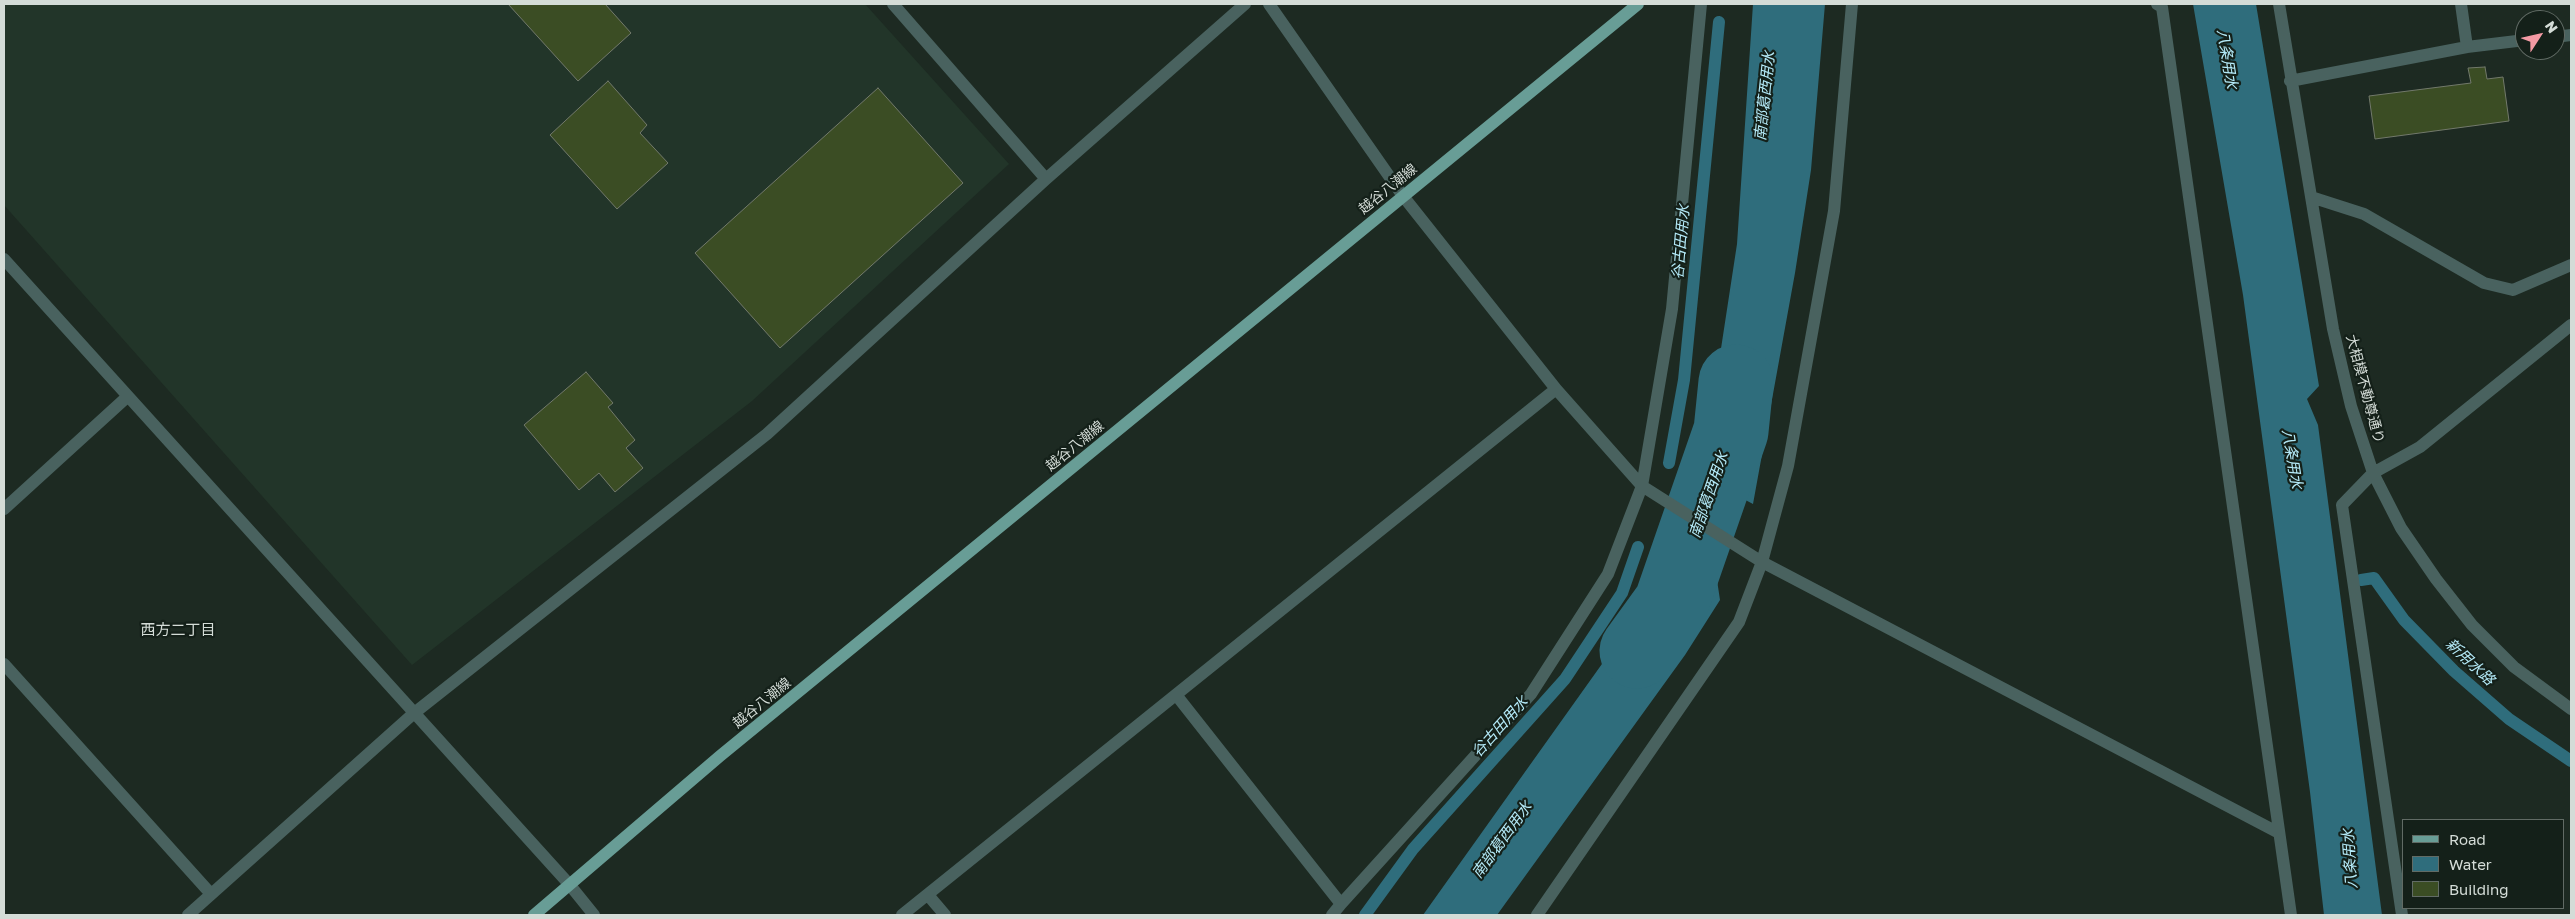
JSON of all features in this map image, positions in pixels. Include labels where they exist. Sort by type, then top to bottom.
[{"type":"main road","name":"越谷八潮線","points":[[534,915],[720,756],[1638,4]]},
{"type":"street","points":[[188,915],[413,714],[767,434],[1046,179],[1245,4]]},
{"type":"street","points":[[1269,4],[1403,196],[1556,389],[1642,486],[1762,562],[2279,833]]},
{"type":"street","points":[[1332,915],[1531,694],[1608,574],[1642,486],[1672,309],[1701,4]]},
{"type":"street","points":[[1537,915],[1739,622],[1762,562],[1788,466],[1834,212],[1852,4]]},
{"type":"street","name":"大相模不動尊通り","points":[[2279,4],[2290,81],[2333,329],[2351,406],[2373,473],[2401,528],[2436,580],[2472,625],[2514,667],[2571,709]]},
{"type":"street","points":[[2461,4],[2467,47]]},
{"type":"street","points":[[2160,5],[2291,915]]},
{"type":"street","points":[[899,6],[1046,179]]},
{"type":"street","points":[[2290,81],[2467,47],[2515,41]]},
{"type":"street","points":[[2310,197],[2364,214],[2484,283],[2514,290],[2571,265]]},
{"type":"street","points":[[4,259],[413,714],[569,884],[594,915]]},
{"type":"street","points":[[2402,915],[2342,505],[2373,473],[2420,447],[2571,325]]},
{"type":"street","points":[[902,915],[1177,696],[1556,389]]},
{"type":"street","points":[[4,509],[127,397]]},
{"type":"street","points":[[4,664],[211,894]]},
{"type":"street","points":[[1177,696],[1341,904]]},
{"type":"street","points":[[928,895],[945,915]]},
{"type":"shaded area","points":[[4,4],[865,4],[1009,164],[752,401],[412,665],[4,205]]},
{"type":"water","points":[[1753,4],[1825,4],[1811,170],[1795,273],[1753,504],[1696,474],[1707,440],[1737,244]]},
{"type":"water","name":"八条用水","points":[[2193,4],[2256,4],[2319,386],[2307,399],[2318,425],[2382,915],[2324,915],[2310,792],[2243,295]]},
{"type":"water","points":[[1664,545],[1717,580],[1720,600],[1685,655],[1497,915],[1423,915],[1639,612]]},
{"type":"building","points":[[508,4],[605,4],[631,33],[578,81]]},
{"type":"building","points":[[2485,67],[2487,79],[2503,77],[2509,121],[2375,139],[2369,96],[2471,83],[2468,68]]},
{"type":"building","points":[[608,81],[647,125],[640,133],[668,163],[617,209],[550,135]]},
{"type":"building","points":[[878,88],[963,183],[780,348],[695,253]]},
{"type":"building","points":[[586,372],[613,403],[608,407],[635,440],[626,448],[643,468],[615,492],[599,473],[579,490],[524,425]]},
{"type":"waterway","name":"谷古田用水","points":[[1669,463],[1684,380],[1719,22]]},
{"type":"waterway","name":"南部葛西用水","points":[[1637,651],[1671,604],[1731,431],[1736,382]]},
{"type":"waterway","name":"谷古田用水","points":[[1365,915],[1413,849],[1565,679],[1622,593],[1638,547]]},
{"type":"waterway","name":"新用水路","points":[[2361,580],[2374,578],[2404,620],[2454,671],[2509,719],[2571,761]]},
{"type":"district","name":"西方二丁目","points":[[178,630]]}]
